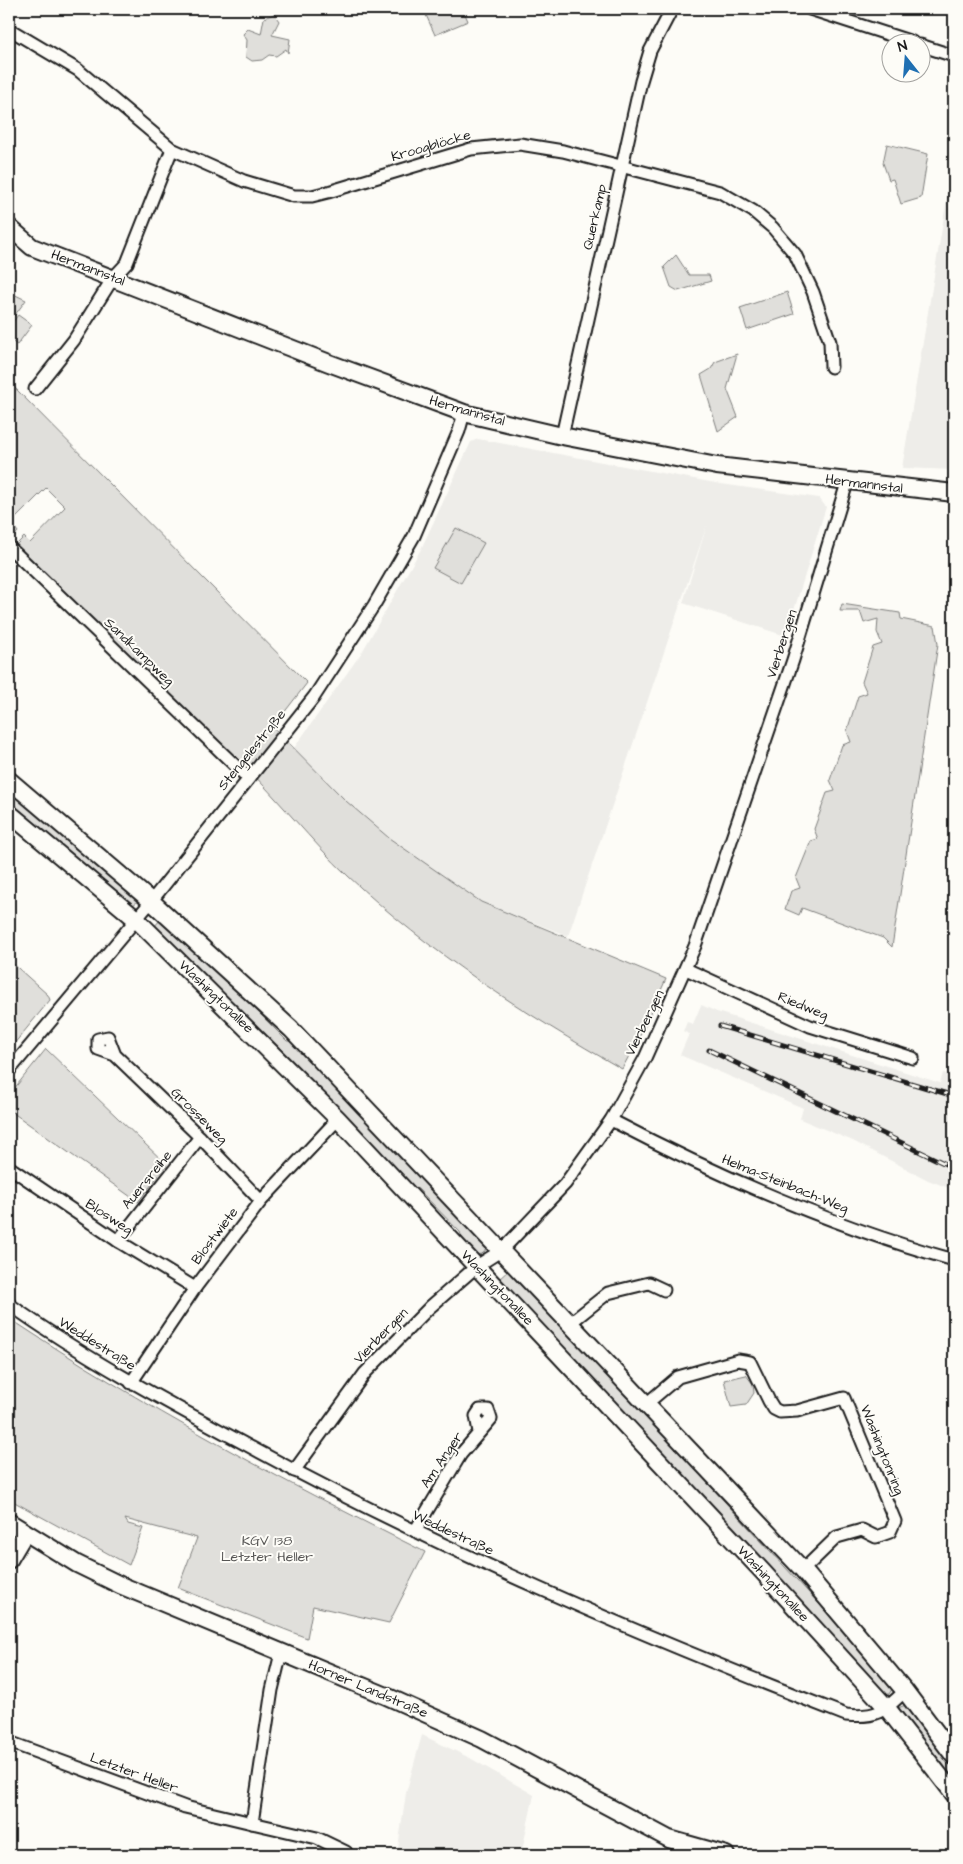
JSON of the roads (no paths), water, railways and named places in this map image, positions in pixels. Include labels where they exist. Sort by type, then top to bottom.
[{"type":"street","name":"Querkamp","points":[[562,436],[644,68],[672,9]]},
{"type":"street","points":[[810,9],[881,32]]},
{"type":"street","name":"Kroogblöcke","points":[[9,29],[78,70],[172,149],[244,181],[294,196],[312,196],[444,156],[489,146],[539,146],[720,192],[753,210],[773,228],[795,254],[813,292],[832,349],[831,367]]},
{"type":"street","points":[[930,48],[954,56]]},
{"type":"street","points":[[35,389],[74,340],[113,278],[127,263],[172,149]]},
{"type":"street","name":"Hermannstal","points":[[9,227],[32,247],[464,414],[562,436],[717,466],[847,483],[954,493]]},
{"type":"street","name":"Stengelestraße","points":[[9,1071],[152,901],[314,697],[374,605],[414,536],[460,431],[464,414]]},
{"type":"street","name":"Vierbergen","points":[[294,1471],[365,1373],[430,1307],[477,1266],[502,1250],[565,1184],[611,1120],[645,1058],[686,969],[720,878],[793,660],[847,483]]},
{"type":"street","name":"Sandkampweg","points":[[9,547],[248,778]]},
{"type":"street","name":"Washingtonallee","points":[[9,780],[152,901],[291,1029],[803,1570],[905,1691],[954,1756]]},
{"type":"street","name":"Washingtonallee","points":[[9,813],[136,919],[338,1120],[763,1572],[887,1708],[954,1794]]},
{"type":"street","name":"Riedweg","points":[[686,969],[810,1026],[913,1058]]},
{"type":"street","name":"Grosseweg","points":[[115,1055],[200,1137],[260,1201]]},
{"type":"street","name":"Blostwiete","points":[[130,1383],[194,1288],[260,1201],[338,1120]]},
{"type":"street","name":"Helma-Steinbach-Weg","points":[[611,1120],[670,1151],[749,1188],[866,1232],[954,1260]]},
{"type":"street","name":"Auersreihe","points":[[118,1241],[200,1137]]},
{"type":"street","name":"Blosweg","points":[[9,1168],[118,1241],[194,1288]]},
{"type":"street","points":[[569,1324],[608,1293],[650,1283],[664,1290]]},
{"type":"street","name":"Weddestraße","points":[[9,1304],[53,1336],[130,1383],[294,1471],[415,1531],[624,1627],[846,1714],[868,1717],[887,1708],[905,1691]]},
{"type":"street","name":"Washingtonring","points":[[646,1405],[678,1377],[738,1360],[750,1362],[769,1401],[774,1409],[780,1412],[798,1411],[844,1398],[895,1521],[890,1532],[876,1537],[862,1530],[837,1537],[803,1570]]},
{"type":"street","name":"Am Anger","points":[[415,1531],[450,1470],[479,1432]]},
{"type":"street","name":"Horner Landstraße","points":[[9,1524],[77,1564],[120,1585],[384,1695],[482,1739],[669,1839],[706,1853],[726,1855]]},
{"type":"street","points":[[9,1560],[26,1533]]},
{"type":"street","points":[[252,1823],[272,1690],[281,1653]]},
{"type":"street","name":"Letzter Heller","points":[[9,1742],[204,1813],[317,1838],[346,1852]]},
{"type":"railway","points":[[720,1026],[954,1096]]},
{"type":"railway","points":[[709,1050],[954,1168]]},
{"type":"park label","name":"KGV 138 Letzter Heller","points":[[267,1549]]}]
